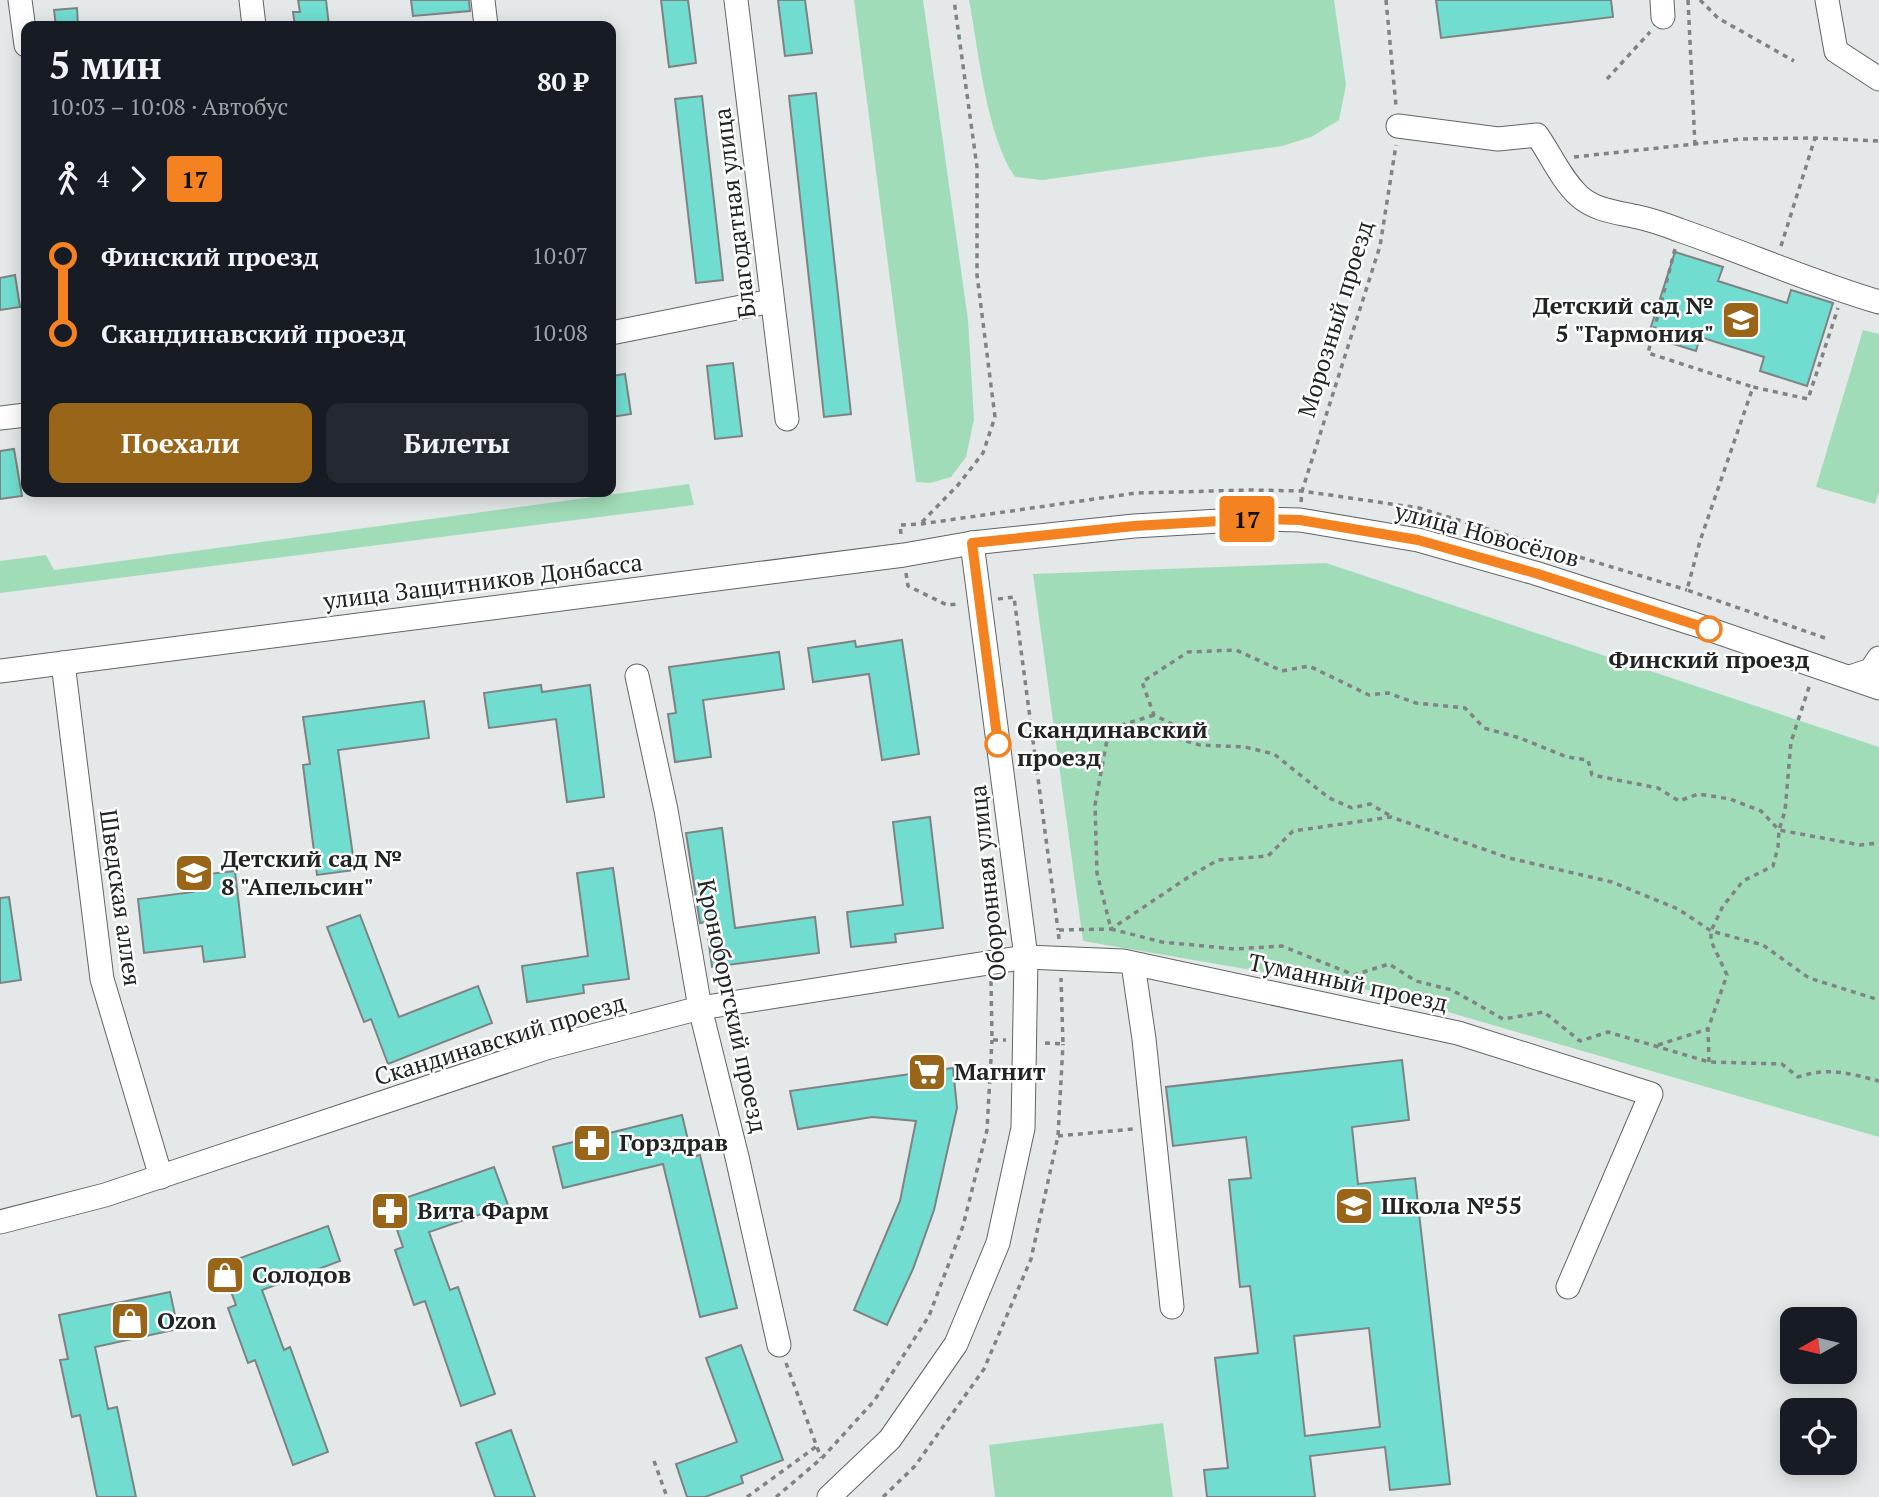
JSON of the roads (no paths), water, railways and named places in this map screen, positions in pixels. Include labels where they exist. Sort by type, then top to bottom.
[{"type":"street","points":[[20,0],[23,21]]},
{"type":"street","points":[[251,0],[253,21]]},
{"type":"street","points":[[483,0],[485,21]]},
{"type":"street","name":"Благодатная улица","points":[[736,0],[787,419]]},
{"type":"street","points":[[1827,0],[1836,51],[1879,79]]},
{"type":"street","points":[[1398,126],[1498,139],[1538,135],[1555,159],[1561,175],[1580,196],[1598,208],[1641,217],[1680,230],[1843,292],[1879,302]]},
{"type":"street","points":[[616,333],[772,300]]},
{"type":"street","points":[[0,418],[21,416]]},
{"type":"street","name":"улица Новосёлов","points":[[972,543],[1134,526],[1254,519],[1300,520],[1418,540],[1509,565],[1879,688]]},
{"type":"street","name":"улица Защитников Донбасса","points":[[0,671],[904,555],[972,543]]},
{"type":"street","name":"Оборонная улица","points":[[829,1497],[890,1439],[956,1344],[998,1243],[1023,1129],[1026,957],[972,543]]},
{"type":"street","points":[[1850,677],[1871,670],[1879,657]]},
{"type":"street","name":"Шведская аллея","points":[[63,663],[102,979],[161,1177]]},
{"type":"street","name":"Кроноборгский проезд","points":[[637,677],[666,810],[700,1008],[779,1345]]},
{"type":"street","name":"Туманный проезд","points":[[1026,957],[1133,964],[1458,1033],[1651,1094],[1567,1287]]},
{"type":"street","name":"Скандинавский проезд","points":[[0,1222],[105,1195],[546,1048],[700,1008],[1026,957]]},
{"type":"street","points":[[1133,964],[1172,1307]]},
{"type":"place","name":"Детский сад № 5 \"Гармония\"","points":[[1741,320]]},
{"type":"place","name":"Финский проезд","points":[[1709,629]]},
{"type":"place","name":"Скандинавский проезд","points":[[998,744]]},
{"type":"place","name":"Детский сад № 8 \"Апельсин\"","points":[[194,873]]},
{"type":"place","name":"Магнит","points":[[927,1072]]},
{"type":"place","name":"Горздрав","points":[[592,1143]]},
{"type":"place","name":"Школа №55","points":[[1354,1206]]},
{"type":"place","name":"Вита Фарм","points":[[390,1211]]},
{"type":"place","name":"Солодов","points":[[225,1275]]},
{"type":"place","name":"Ozon","points":[[130,1321]]}]
